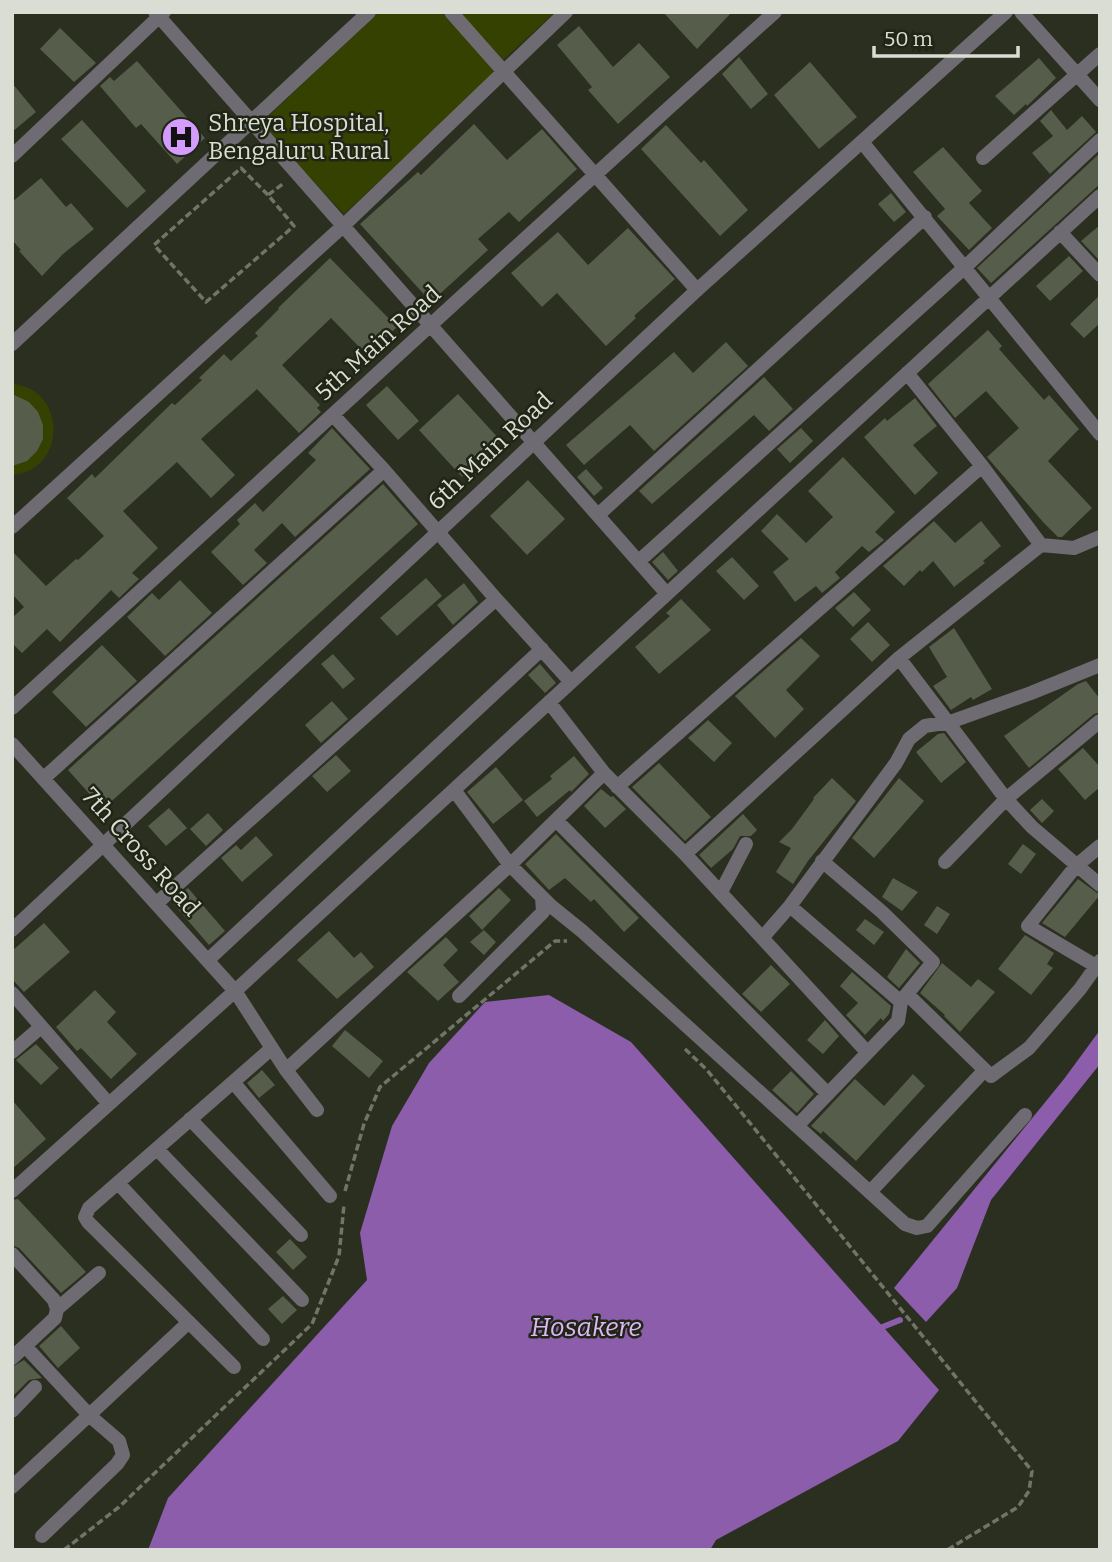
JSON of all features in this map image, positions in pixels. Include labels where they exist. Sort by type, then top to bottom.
[{"type":"street","points":[[12,344],[369,12]]},
{"type":"street","points":[[451,12],[697,290]]},
{"type":"street","points":[[12,527],[344,226],[566,12]]},
{"type":"street","name":"5th Main Road","points":[[12,708],[775,12]]},
{"type":"street","name":"6th Main Road","points":[[12,930],[436,531],[697,290],[1006,12]]},
{"type":"street","points":[[1021,12],[1100,100]]},
{"type":"street","points":[[12,156],[159,14],[667,594]]},
{"type":"street","points":[[983,158],[1100,54]]},
{"type":"street","points":[[639,561],[965,267],[1100,140]]},
{"type":"street","points":[[862,142],[1100,434]]},
{"type":"street","points":[[12,1191],[235,991],[1100,196]]},
{"type":"street","points":[[597,515],[925,217]]},
{"type":"street","points":[[1060,232],[1100,275]]},
{"type":"street","points":[[907,373],[1041,545]]},
{"type":"street","points":[[334,415],[571,682]]},
{"type":"street","points":[[617,787],[982,466]]},
{"type":"street","points":[[44,778],[384,470]]},
{"type":"street","points":[[685,854],[899,658],[1041,545],[1074,548],[1100,537]]},
{"type":"street","points":[[157,903],[496,599]]},
{"type":"street","points":[[208,960],[542,649]]},
{"type":"street","points":[[899,658],[1006,799],[1032,827],[1100,885]]},
{"type":"street","points":[[763,937],[790,906],[896,763],[909,738],[925,726],[950,722],[1100,665]]},
{"type":"street","points":[[549,702],[604,773],[721,892],[867,1052]]},
{"type":"street","points":[[945,862],[1006,799],[1100,721]]},
{"type":"street","name":"7th Cross Road","points":[[12,744],[235,991],[286,1070],[317,1110]]},
{"type":"street","points":[[286,1070],[510,865],[604,773]]},
{"type":"street","points":[[454,790],[510,865],[542,897],[905,1224],[917,1228],[927,1226],[1025,1115]]},
{"type":"street","points":[[556,820],[828,1094]]},
{"type":"street","points":[[721,892],[746,844]]},
{"type":"street","points":[[790,906],[904,998],[991,1076],[1029,1048],[1098,964],[1028,926],[1076,866],[1100,846]]},
{"type":"street","points":[[798,1125],[898,1021],[904,998],[933,962],[882,912],[822,861]]},
{"type":"street","points":[[459,996],[543,912],[542,897]]},
{"type":"street","points":[[12,993],[109,1104]]},
{"type":"street","points":[[12,1052],[41,1027]]},
{"type":"street","points":[[234,1367],[88,1223],[85,1217],[89,1208],[272,1048]]},
{"type":"street","points":[[870,1192],[981,1074]]},
{"type":"street","points":[[233,1082],[330,1196]]},
{"type":"street","points":[[190,1119],[301,1235]]},
{"type":"street","points":[[157,1149],[302,1300]]},
{"type":"street","points":[[118,1183],[262,1339]]},
{"type":"street","points":[[12,1254],[54,1300],[57,1309],[55,1318],[12,1358]]},
{"type":"street","points":[[57,1309],[99,1273]]},
{"type":"street","points":[[12,1487],[189,1322]]},
{"type":"street","points":[[25,1346],[90,1416],[119,1441],[123,1455],[117,1464],[42,1536]]},
{"type":"street","points":[[12,1412],[35,1387]]},
{"type":"path","points":[[241,168],[268,195],[294,226],[205,302],[154,244],[241,168]]},
{"type":"path","points":[[268,195],[296,173]]},
{"type":"path","points":[[64,1550],[119,1507],[312,1324],[339,1256],[345,1194],[364,1124],[380,1087],[555,941],[573,941]]},
{"type":"path","points":[[678,1042],[706,1070],[1032,1471],[1029,1491],[1018,1507],[947,1550]]},
{"type":"green space","points":[[379,12],[441,12],[497,71],[344,214],[260,124]]},
{"type":"green space","points":[[459,12],[555,12],[503,60]]},
{"type":"green space","points":[[12,384],[30,389],[43,399],[51,413],[54,429],[51,445],[43,459],[30,470],[12,475]]},
{"type":"water","name":"Hosakere","points":[[549,995],[631,1042],[939,1390],[898,1441],[716,1540],[710,1550],[148,1550],[168,1498],[367,1280],[360,1233],[392,1126],[429,1063],[485,1002]]},
{"type":"water","points":[[1100,1030],[1100,1064],[991,1200],[957,1288],[926,1322],[894,1288],[1064,1079]]},
{"type":"building","points":[[663,12],[732,12],[697,49]]},
{"type":"building","points":[[579,26],[613,67],[639,43],[670,77],[618,124],[588,90],[592,87],[557,45]]},
{"type":"building","points":[[60,28],[96,63],[74,82],[40,49]]},
{"type":"building","points":[[739,57],[768,94],[751,109],[722,74]]},
{"type":"building","points":[[1039,58],[1056,78],[1014,115],[995,96]]},
{"type":"building","points":[[137,61],[205,138],[177,164],[141,124],[136,128],[100,86],[110,77],[114,81]]},
{"type":"building","points":[[810,62],[857,117],[819,149],[774,95]]},
{"type":"building","points":[[12,83],[36,112],[12,132]]},
{"type":"building","points":[[1051,110],[1067,130],[1082,116],[1096,132],[1050,174],[1032,153],[1053,136],[1040,121]]},
{"type":"building","points":[[82,120],[146,191],[127,208],[61,139]]},
{"type":"building","points":[[474,124],[507,160],[542,129],[577,169],[519,222],[509,212],[478,239],[488,250],[431,302],[360,224],[418,172],[421,175]]},
{"type":"building","points":[[666,125],[701,163],[704,160],[748,210],[720,236],[641,149]]},
{"type":"building","points":[[943,147],[982,191],[969,203],[992,228],[969,250],[937,216],[945,209],[913,172]]},
{"type":"building","points":[[1100,153],[1100,184],[991,283],[977,268]]},
{"type":"building","points":[[41,178],[66,207],[71,203],[94,229],[63,254],[42,276],[12,240],[12,202]]},
{"type":"building","points":[[891,193],[906,212],[894,222],[878,204]]},
{"type":"building","points":[[1100,225],[1100,261],[1081,241]]},
{"type":"building","points":[[628,228],[675,279],[606,346],[557,293],[542,307],[511,273],[558,232],[588,265]]},
{"type":"building","points":[[1069,256],[1083,271],[1050,301],[1036,286]]},
{"type":"building","points":[[330,258],[397,327],[367,355],[331,318],[282,365],[320,405],[317,408],[321,412],[299,433],[257,389],[201,439],[235,475],[211,498],[177,462],[123,511],[158,548],[132,573],[139,579],[119,598],[111,590],[60,642],[47,629],[22,653],[12,643],[12,618],[24,607],[12,594],[12,551],[46,586],[78,560],[104,536],[67,498],[92,474],[95,478],[172,403],[175,405],[202,380],[199,378],[224,354],[231,361],[258,336],[255,333],[278,308]]},
{"type":"building","points":[[1100,295],[1100,323],[1084,338],[1070,324]]},
{"type":"building","points":[[988,330],[1002,346],[999,349],[1044,400],[1049,395],[1079,429],[1048,461],[1092,508],[1062,537],[1058,537],[1043,522],[987,457],[1019,428],[986,391],[955,418],[928,384]]},
{"type":"building","points":[[726,342],[748,366],[654,451],[630,425],[584,465],[566,445],[674,352],[693,373]]},
{"type":"building","points":[[764,377],[793,409],[769,431],[754,415],[652,504],[639,491]]},
{"type":"building","points":[[387,386],[419,421],[398,440],[366,405]]},
{"type":"building","points":[[12,394],[29,402],[38,412],[43,425],[43,439],[37,451],[27,461],[12,466]]},
{"type":"building","points":[[458,394],[501,441],[462,477],[419,430]]},
{"type":"building","points":[[915,398],[937,426],[913,445],[938,473],[915,495],[864,437],[885,418],[887,421]]},
{"type":"building","points":[[332,428],[370,469],[295,537],[282,523],[254,550],[267,563],[243,585],[211,552],[240,524],[237,520],[255,503],[263,512],[316,460],[308,453]]},
{"type":"building","points":[[801,428],[813,441],[790,463],[777,449]]},
{"type":"building","points":[[843,457],[895,512],[875,532],[884,540],[869,552],[862,546],[835,572],[840,578],[822,593],[816,586],[795,602],[773,572],[789,559],[761,531],[777,514],[806,543],[833,517],[808,491]]},
{"type":"building","points":[[586,469],[603,488],[594,496],[577,477]]},
{"type":"building","points":[[528,480],[565,519],[527,555],[490,516]]},
{"type":"building","points":[[383,484],[418,524],[103,809],[68,770]]},
{"type":"building","points":[[934,521],[955,543],[981,521],[1001,546],[983,561],[985,563],[954,587],[933,561],[904,586],[883,566]]},
{"type":"building","points":[[663,552],[678,571],[668,580],[652,562]]},
{"type":"building","points":[[732,557],[759,586],[744,600],[716,571]]},
{"type":"building","points":[[426,578],[442,596],[397,636],[380,618]]},
{"type":"building","points":[[180,580],[212,613],[165,656],[127,617],[152,593],[159,600]]},
{"type":"building","points":[[464,583],[478,602],[453,625],[437,605]]},
{"type":"building","points":[[854,592],[871,610],[853,627],[835,608]]},
{"type":"building","points":[[681,599],[711,630],[659,674],[635,647],[670,616],[666,613]]},
{"type":"building","points":[[868,622],[890,645],[872,662],[850,639]]},
{"type":"building","points":[[954,628],[992,689],[973,700],[971,697],[951,710],[933,686],[947,677],[929,647]]},
{"type":"building","points":[[801,638],[820,656],[786,690],[804,709],[775,738],[735,696]]},
{"type":"building","points":[[102,645],[137,681],[86,727],[52,692]]},
{"type":"building","points":[[333,654],[355,679],[343,689],[321,664]]},
{"type":"building","points":[[540,664],[556,683],[545,693],[528,675]]},
{"type":"building","points":[[1086,681],[1100,699],[1100,712],[1094,714],[1029,768],[1004,736]]},
{"type":"building","points":[[332,701],[348,719],[321,743],[305,725]]},
{"type":"building","points":[[708,720],[732,743],[714,762],[688,738]]},
{"type":"building","points":[[944,733],[966,762],[941,783],[916,752],[938,734]]},
{"type":"building","points":[[1083,748],[1100,767],[1100,787],[1085,800],[1058,769]]},
{"type":"building","points":[[336,755],[351,771],[327,792],[312,776]]},
{"type":"building","points":[[574,756],[589,774],[571,792],[570,790],[537,817],[524,801],[552,779],[550,776]]},
{"type":"building","points":[[659,763],[711,817],[685,841],[632,787]]},
{"type":"building","points":[[496,767],[523,800],[493,824],[467,792]]},
{"type":"building","points":[[832,778],[856,801],[793,884],[776,872],[791,848],[779,842]]},
{"type":"building","points":[[899,778],[924,801],[874,858],[852,838]]},
{"type":"building","points":[[601,789],[626,809],[605,828],[584,806]]},
{"type":"building","points":[[1042,799],[1054,811],[1042,823],[1030,810]]},
{"type":"building","points":[[169,808],[187,828],[166,846],[148,826]]},
{"type":"building","points":[[208,813],[223,830],[206,846],[190,829]]},
{"type":"building","points":[[743,814],[757,830],[751,836],[740,836],[733,849],[711,868],[699,855]]},
{"type":"building","points":[[556,834],[639,918],[624,932],[594,899],[591,902],[565,878],[549,890],[525,864]]},
{"type":"building","points":[[256,836],[273,855],[242,882],[221,858],[236,845],[241,850]]},
{"type":"building","points":[[1023,844],[1036,854],[1021,874],[1008,864]]},
{"type":"building","points":[[893,878],[918,892],[902,911],[882,897]]},
{"type":"building","points":[[1078,879],[1100,895],[1065,937],[1042,923]]},
{"type":"building","points":[[188,888],[225,931],[209,945],[172,902]]},
{"type":"building","points":[[499,888],[511,900],[482,930],[469,916]]},
{"type":"building","points":[[937,906],[950,914],[937,934],[924,925]]},
{"type":"building","points":[[865,919],[884,932],[874,945],[856,930]]},
{"type":"building","points":[[44,923],[70,952],[24,992],[12,979],[12,951]]},
{"type":"building","points":[[484,930],[496,942],[484,955],[470,942]]},
{"type":"building","points":[[329,931],[354,958],[361,952],[374,967],[337,999],[297,960]]},
{"type":"building","points":[[1025,935],[1054,953],[1047,964],[1053,968],[1031,995],[998,969]]},
{"type":"building","points":[[446,937],[458,950],[443,965],[459,982],[438,1001],[407,972]]},
{"type":"building","points":[[906,949],[920,963],[899,988],[887,977]]},
{"type":"building","points":[[942,963],[971,987],[978,979],[995,992],[960,1032],[920,993]]},
{"type":"building","points":[[771,965],[790,984],[761,1012],[742,994]]},
{"type":"building","points":[[852,972],[891,1006],[883,1021],[881,1018],[865,1035],[846,1015],[858,1003],[840,986]]},
{"type":"building","points":[[95,990],[116,1012],[107,1022],[137,1054],[111,1079],[81,1048],[77,1051],[56,1027]]},
{"type":"building","points":[[825,1020],[839,1036],[823,1054],[807,1040]]},
{"type":"building","points":[[345,1030],[383,1061],[369,1078],[332,1046]]},
{"type":"building","points":[[36,1044],[59,1068],[41,1085],[16,1060]]},
{"type":"building","points":[[262,1070],[275,1085],[259,1098],[247,1083]]},
{"type":"building","points":[[791,1071],[814,1094],[797,1113],[772,1090]]},
{"type":"building","points":[[913,1074],[925,1086],[856,1161],[823,1131],[821,1134],[811,1126],[855,1079],[884,1106]]},
{"type":"building","points":[[12,1100],[46,1139],[12,1169]]},
{"type":"building","points":[[18,1199],[86,1272],[61,1293],[19,1248],[12,1245],[12,1200]]},
{"type":"building","points":[[290,1239],[307,1257],[293,1270],[276,1252]]},
{"type":"building","points":[[283,1296],[297,1310],[282,1324],[268,1309]]},
{"type":"building","points":[[61,1326],[80,1348],[58,1368],[39,1346]]},
{"type":"building","points":[[24,1360],[42,1378],[29,1380],[12,1397],[12,1367]]},
{"type":"waterway","points":[[875,1330],[900,1320]]},
{"type":"place","name":"Shreya Hospital, Bengaluru Rural","points":[[181,137]]}]
